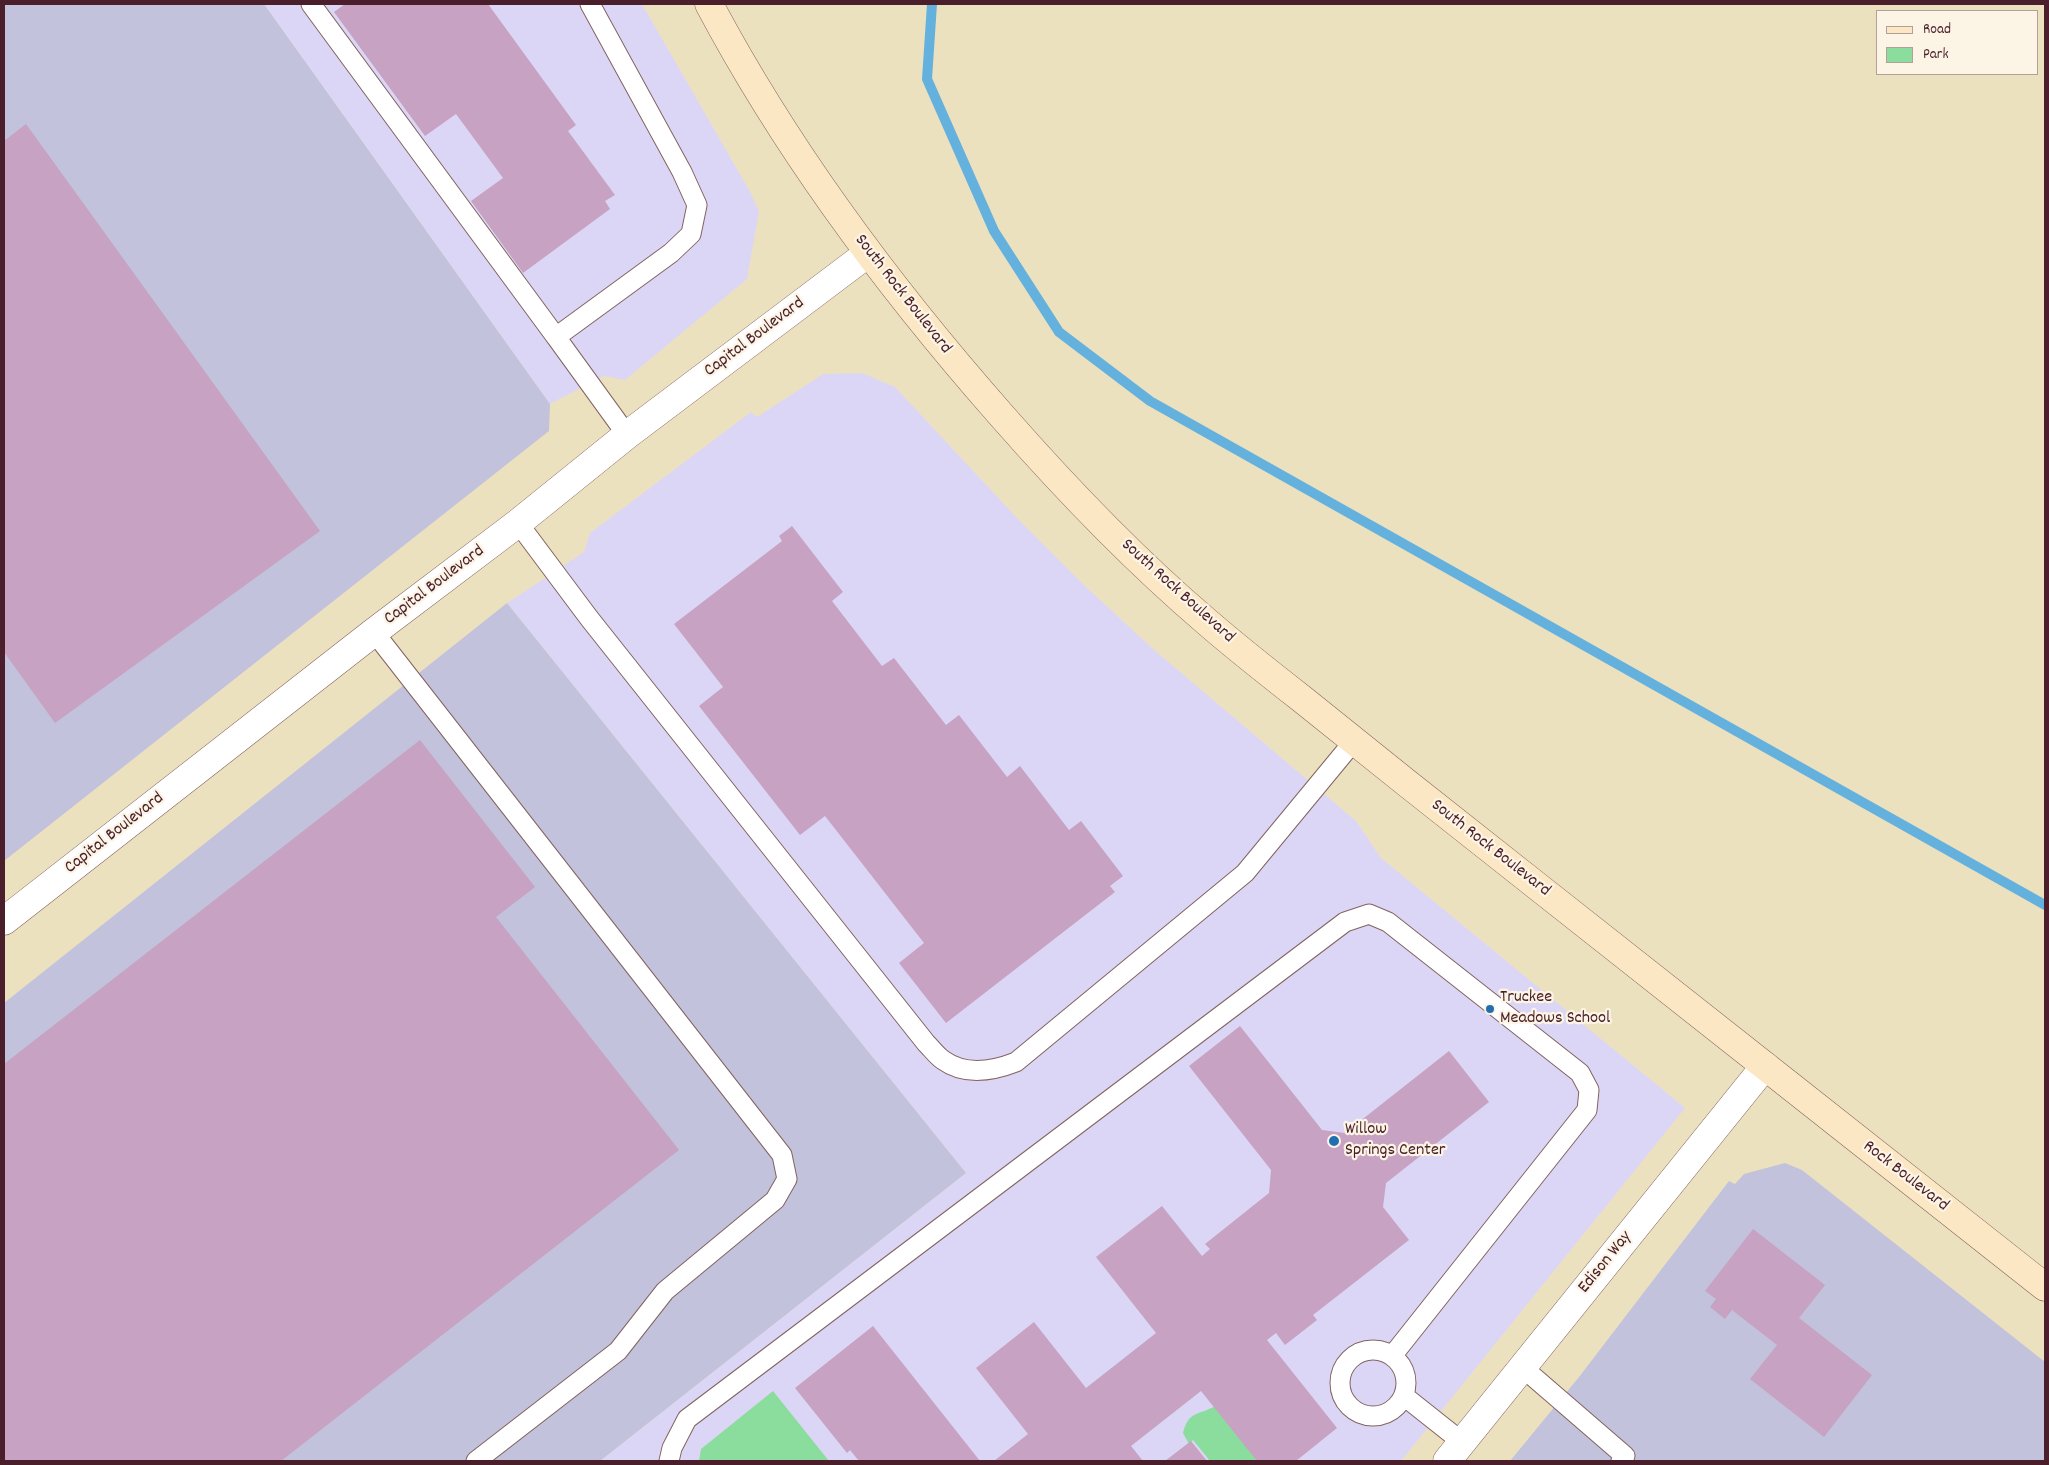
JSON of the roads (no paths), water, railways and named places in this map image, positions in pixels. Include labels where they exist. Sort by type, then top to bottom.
[{"type":"main road","name":"South Rock Boulevard","points":[[709,4],[818,184],[868,254],[964,373],[1079,501],[1206,622],[1765,1066]]},
{"type":"main road","name":"Rock Boulevard","points":[[1765,1066],[2045,1287]]},
{"type":"street","name":"Capital Boulevard","points":[[4,921],[374,632],[518,523],[627,436],[868,254]]},
{"type":"street","name":"Edison Way","points":[[1454,1452],[1765,1066]]},
{"type":"lane","points":[[310,4],[627,436]]},
{"type":"lane","points":[[556,337],[671,253],[691,234],[697,205],[682,172],[590,4]]},
{"type":"lane","points":[[518,523],[590,618],[926,1043],[944,1061],[962,1068],[980,1071],[998,1069],[1016,1062],[1246,873],[1354,741]]},
{"type":"lane","points":[[374,632],[782,1155],[787,1179],[775,1200],[665,1291],[618,1350],[476,1461]]},
{"type":"lane","points":[[669,1461],[672,1448],[687,1419],[1344,922],[1369,914],[1388,922],[1580,1073],[1589,1090],[1587,1110],[1392,1356]]},
{"type":"lane","points":[[1372,1350],[1383,1351],[1400,1364],[1405,1374],[1407,1385],[1404,1396],[1390,1412],[1368,1415],[1358,1412],[1349,1405],[1343,1396],[1341,1375],[1345,1365],[1352,1357],[1362,1352],[1372,1350]]},
{"type":"lane","points":[[1522,1367],[1626,1456],[1621,1461]]},
{"type":"lane","points":[[1404,1396],[1454,1452]]},
{"type":"waterway","points":[[932,4],[927,79],[994,231],[1059,332],[1150,401],[2045,905]]},
{"type":"place","name":"Truckee Meadows School","points":[[1490,1009]]},
{"type":"place","name":"Willow Springs Center","points":[[1334,1141]]}]
